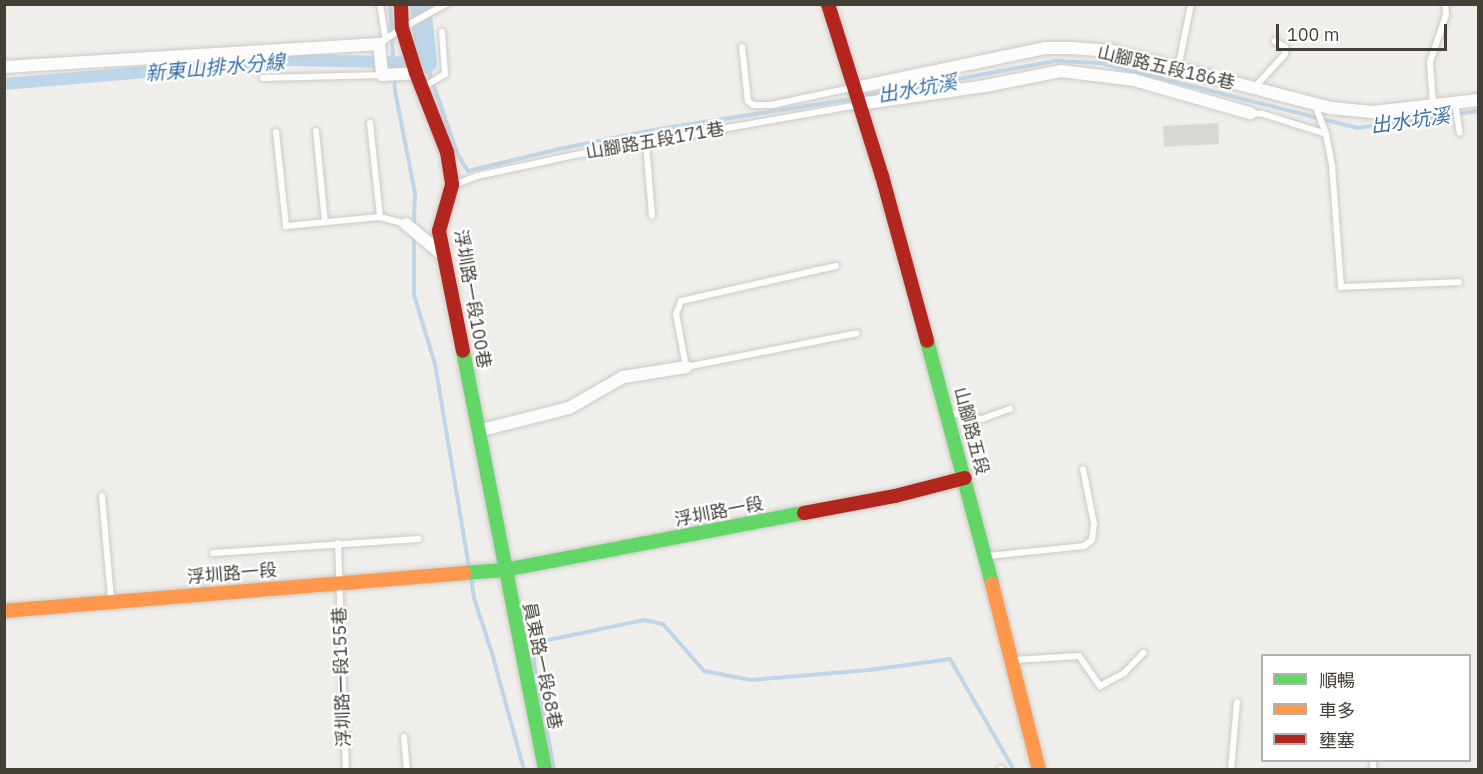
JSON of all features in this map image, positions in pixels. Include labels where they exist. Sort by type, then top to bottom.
[{"type":"street","name":"浮圳路一段100巷","points":[[401,4],[408,24],[416,73],[447,152],[452,185],[439,231],[504,570]]},
{"type":"street","points":[[828,4],[854,88]]},
{"type":"street","points":[[4,67],[382,42],[382,75],[416,73]]},
{"type":"street","name":"山腳路五段186巷","points":[[854,88],[1045,48],[1112,51],[1315,104],[1373,112],[1479,100]]},
{"type":"street","points":[[859,105],[985,86],[1062,71],[1134,80],[1250,113]]},
{"type":"street","name":"山腳路五段","points":[[854,88],[882,176],[965,478],[1039,770]]},
{"type":"street","points":[[406,224],[443,255]]},
{"type":"street","points":[[478,431],[569,408],[623,377],[686,368]]},
{"type":"street","name":"浮圳路一段","points":[[4,611],[504,570],[896,496],[965,478]]},
{"type":"street","name":"員東路一段68巷","points":[[504,570],[545,770]]},
{"type":"lane","points":[[380,4],[382,42]]},
{"type":"lane","points":[[382,42],[408,24],[446,4]]},
{"type":"lane","points":[[1178,69],[1191,4]]},
{"type":"lane","points":[[1433,104],[1430,62],[1446,15],[1445,4]]},
{"type":"lane","points":[[422,87],[445,74],[442,32]]},
{"type":"lane","points":[[1254,89],[1285,54],[1285,47],[1275,41]]},
{"type":"lane","points":[[742,47],[748,100],[753,105],[771,105],[854,88]]},
{"type":"lane","points":[[263,78],[382,75]]},
{"type":"lane","points":[[1455,103],[1460,133]]},
{"type":"lane","points":[[1315,104],[1326,134],[1332,166],[1341,287],[1459,282]]},
{"type":"lane","name":"山腳路五段171巷","points":[[452,185],[477,176],[580,153],[646,144],[859,105]]},
{"type":"lane","points":[[1250,113],[1263,114],[1326,134]]},
{"type":"lane","points":[[370,123],[380,216]]},
{"type":"lane","points":[[316,131],[325,222]]},
{"type":"lane","points":[[276,132],[286,226],[380,216],[406,224]]},
{"type":"lane","points":[[646,144],[652,216]]},
{"type":"lane","points":[[836,266],[681,301],[676,314],[686,368],[857,333]]},
{"type":"lane","points":[[947,412],[981,419],[1010,409]]},
{"type":"lane","points":[[984,556],[1084,546],[1092,540],[1095,524],[1083,469]]},
{"type":"lane","points":[[102,496],[111,603]]},
{"type":"lane","points":[[213,553],[419,539]]},
{"type":"lane","name":"浮圳路一段155巷","points":[[338,543],[346,770]]},
{"type":"lane","points":[[1011,660],[1079,656],[1100,686],[1124,673],[1143,653]]},
{"type":"lane","points":[[1231,770],[1237,702]]},
{"type":"lane","points":[[404,737],[407,770]]},
{"type":"building","points":[[1218,123],[1219,144],[1164,147],[1163,126]]},
{"type":"waterway","points":[[390,4],[395,91],[415,193],[414,227]]},
{"type":"waterway","points":[[420,4],[426,63]]},
{"type":"waterway","name":"新東山排水分線","points":[[4,84],[291,60],[426,63]]},
{"type":"waterway","name":"出水坑溪","points":[[862,97],[1055,61],[1101,63],[1357,128],[1478,111]]},
{"type":"waterway","name":"出水坑溪","points":[[426,63],[457,153],[468,171],[653,130],[852,99]]},
{"type":"waterway","points":[[414,235],[414,295],[435,364],[469,567]]},
{"type":"waterway","points":[[471,577],[474,598],[492,653],[524,770]]},
{"type":"waterway","points":[[554,770],[534,663],[534,643],[644,620],[663,624],[704,671],[751,680],[870,670],[950,659],[1014,770]]},
{"type":"traffic: fast","points":[[927,341],[992,584]]},
{"type":"traffic: fast","points":[[463,351],[545,770]]},
{"type":"traffic: fast","points":[[464,573],[504,570],[804,513]]},
{"type":"traffic: slow","points":[[4,611],[464,573]]},
{"type":"traffic: slow","points":[[992,584],[1039,770]]},
{"type":"traffic: jam","points":[[401,4],[402,28],[416,73],[447,152],[452,185],[439,231],[463,351]]},
{"type":"traffic: jam","points":[[828,4],[882,176],[927,341]]},
{"type":"traffic: jam","points":[[804,513],[895,496],[965,478]]}]
